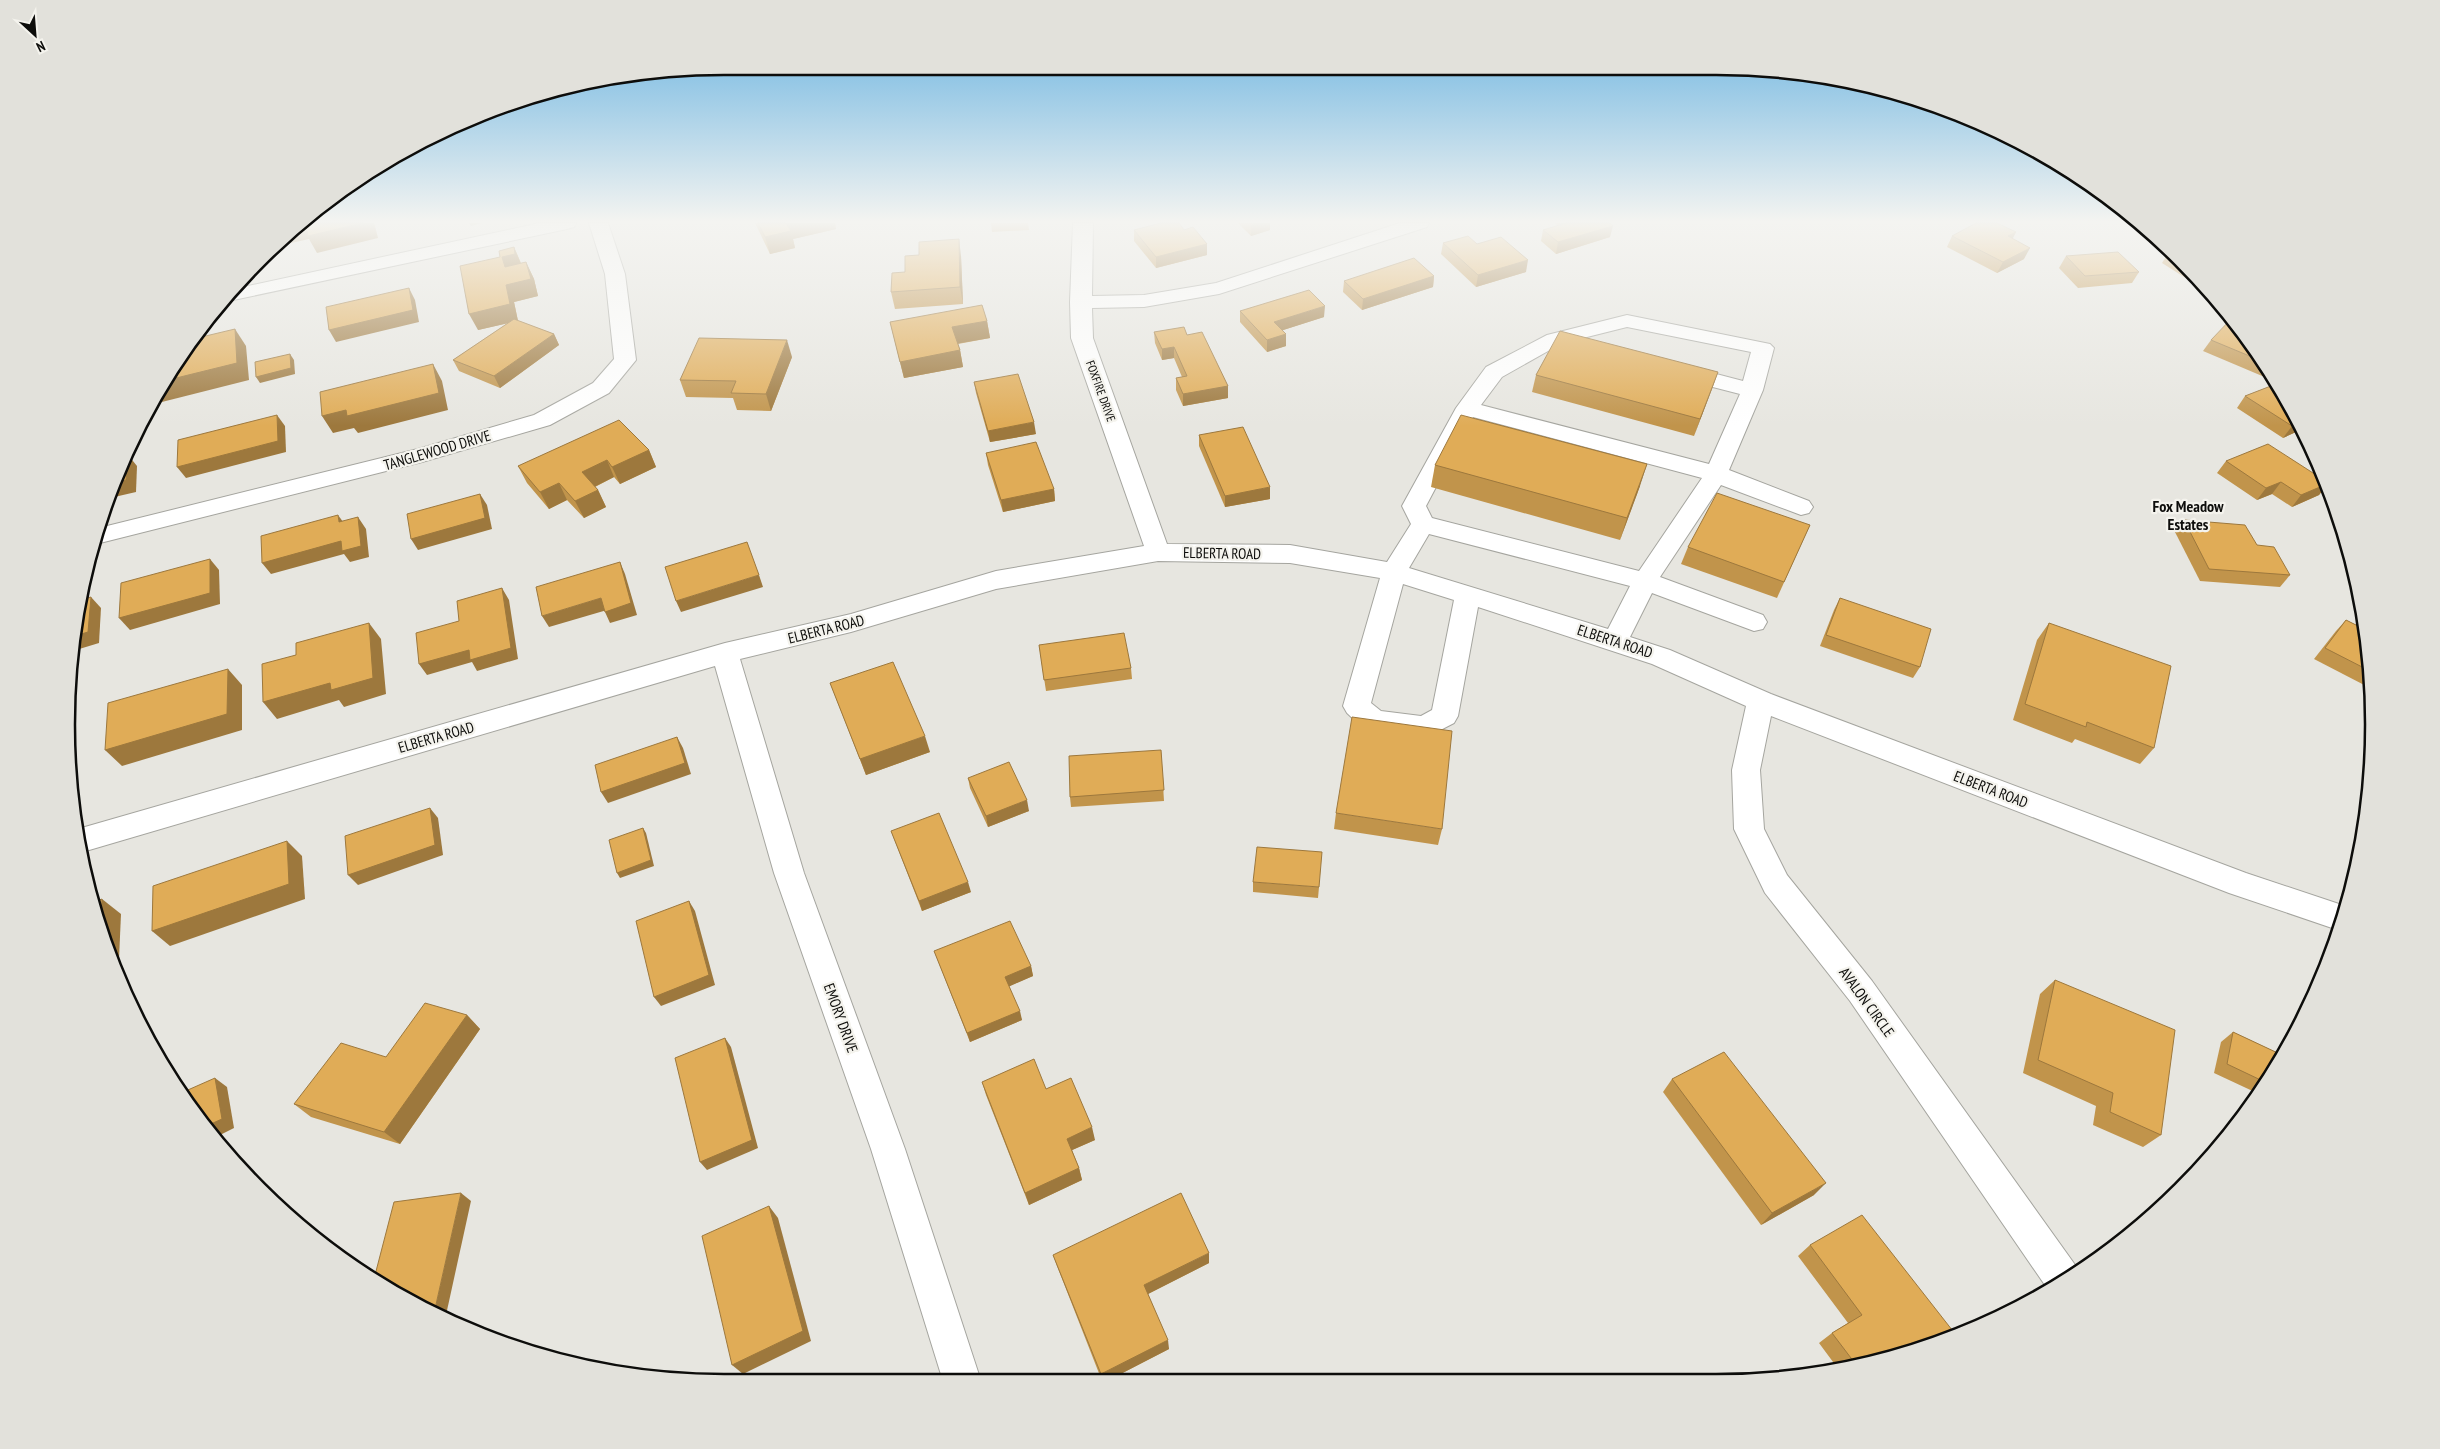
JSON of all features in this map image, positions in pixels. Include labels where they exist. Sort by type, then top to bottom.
[{"type":"street","points":[[236,296],[261,291]]},
{"type":"street","name":"TANGLEWOOD DRIVE","points":[[103,535],[412,458],[542,420],[601,388],[625,360],[617,291]]},
{"type":"street","name":"FOXFIRE DRIVE","points":[[1081,291],[1082,338],[1158,552]]},
{"type":"street","points":[[1080,302],[1144,301],[1204,291]]},
{"type":"street","points":[[1615,641],[1645,581],[1716,474],[1752,390],[1763,348],[1627,321],[1554,339],[1494,372],[1467,408],[1414,506],[1423,524],[1645,581],[1754,622]]},
{"type":"street","points":[[1554,339],[1610,354]]},
{"type":"street","points":[[1657,366],[1752,390]]},
{"type":"street","points":[[1467,408],[1716,474],[1801,506]]},
{"type":"street","points":[[1423,524],[1394,572],[1357,706],[1374,720],[1425,727],[1444,716],[1468,594]]},
{"type":"street","name":"ELBERTA ROAD","points":[[85,839],[725,653],[851,624],[996,580],[1158,552],[1290,554],[1394,572],[1615,641],[1661,657],[1761,701],[2240,884],[2336,916]]},
{"type":"street","name":"EMORY DRIVE","points":[[725,653],[790,873],[888,1149],[960,1374]]},
{"type":"street","name":"AVALON CIRCLE","points":[[1761,701],[1746,770],[1749,830],[1776,884],[1861,991],[2060,1275]]},
{"type":"building","points":[[398,291],[409,291],[413,310],[329,330],[326,307]]},
{"type":"building","points":[[465,291],[507,291],[510,304],[469,314]]},
{"type":"building","points":[[1307,291],[1310,291],[1325,306],[1274,322],[1286,334],[1267,340],[1240,311]]},
{"type":"building","points":[[1354,291],[1389,291],[1363,299]]},
{"type":"building","points":[[982,305],[987,321],[952,327],[960,350],[900,362],[890,322]]},
{"type":"building","points":[[514,319],[554,334],[494,376],[453,360]]},
{"type":"building","points":[[2227,324],[2251,356],[2211,340]]},
{"type":"building","points":[[1184,327],[1187,335],[1202,332],[1228,386],[1183,394],[1176,378],[1187,376],[1174,347],[1162,349],[1154,332]]},
{"type":"building","points":[[235,329],[237,363],[175,378],[184,364],[204,336]]},
{"type":"building","points":[[1560,331],[1718,372],[1700,419],[1536,375]]},
{"type":"building","points":[[699,338],[787,340],[766,394],[731,393],[736,381],[680,380]]},
{"type":"building","points":[[290,354],[291,368],[256,377],[255,362]]},
{"type":"building","points":[[433,364],[439,393],[347,416],[346,410],[322,416],[320,392]]},
{"type":"building","points":[[1018,374],[1034,422],[988,431],[974,382]]},
{"type":"building","points":[[2270,386],[2292,426],[2292,426],[2245,396]]},
{"type":"building","points":[[277,415],[278,441],[177,467],[178,440]]},
{"type":"building","points":[[1461,415],[1647,464],[1627,518],[1435,465]]},
{"type":"building","points":[[619,420],[649,450],[612,467],[607,460],[582,472],[598,490],[575,501],[559,483],[540,492],[518,466]]},
{"type":"building","points":[[1243,427],[1270,487],[1225,496],[1199,435]]},
{"type":"building","points":[[1036,442],[1054,489],[1001,500],[986,453]]},
{"type":"building","points":[[2268,444],[2315,474],[2320,487],[2301,495],[2281,482],[2266,488],[2226,461]]},
{"type":"building","points":[[127,470],[126,480],[122,481]]},
{"type":"building","points":[[1717,493],[1810,525],[1784,582],[1688,547]]},
{"type":"building","points":[[480,494],[485,518],[411,539],[407,514]]},
{"type":"building","points":[[338,515],[339,522],[358,517],[361,546],[342,551],[341,541],[262,563],[261,536]]},
{"type":"building","points":[[2184,520],[2245,525],[2257,545],[2274,547],[2290,575],[2209,569]]},
{"type":"building","points":[[747,542],[759,575],[676,601],[665,567]]},
{"type":"building","points":[[210,559],[210,593],[119,618],[121,583]]},
{"type":"building","points":[[620,562],[631,603],[605,612],[601,598],[542,616],[536,587]]},
{"type":"building","points":[[502,588],[511,648],[470,660],[469,650],[419,664],[416,633],[459,621],[457,601]]},
{"type":"building","points":[[91,597],[88,632],[82,634],[87,598]]},
{"type":"building","points":[[1840,598],[1931,629],[1920,667],[1826,635]]},
{"type":"building","points":[[2346,620],[2357,625],[2362,667],[2325,648]]},
{"type":"building","points":[[369,623],[373,678],[331,690],[330,683],[263,702],[262,664],[296,655],[296,643]]},
{"type":"building","points":[[2049,623],[2171,666],[2154,748],[2087,722],[2086,727],[2025,704]]},
{"type":"building","points":[[1124,633],[1131,668],[1044,680],[1039,645]]},
{"type":"building","points":[[893,662],[925,736],[860,759],[830,683]]},
{"type":"building","points":[[228,669],[227,714],[105,750],[108,703]]},
{"type":"building","points":[[1352,717],[1452,731],[1442,829],[1336,813]]},
{"type":"building","points":[[677,737],[685,763],[601,792],[595,765]]},
{"type":"building","points":[[1161,750],[1164,790],[1070,797],[1069,756]]},
{"type":"building","points":[[1009,762],[1027,800],[986,816],[968,778]]},
{"type":"building","points":[[430,808],[435,845],[348,875],[345,836]]},
{"type":"building","points":[[939,813],[968,882],[919,901],[891,831]]},
{"type":"building","points":[[643,828],[651,860],[617,873],[609,840]]},
{"type":"building","points":[[287,841],[289,884],[152,931],[153,886]]},
{"type":"building","points":[[1257,847],[1322,852],[1319,887],[1253,882]]},
{"type":"building","points":[[689,901],[709,975],[654,997],[636,921]]},
{"type":"building","points":[[1010,921],[1031,966],[1005,977],[1020,1011],[967,1033],[934,951]]},
{"type":"building","points":[[2055,980],[2175,1030],[2161,1135],[2110,1112],[2113,1093],[2038,1060]]},
{"type":"building","points":[[425,1003],[467,1015],[384,1132],[294,1104],[341,1043],[386,1057]]},
{"type":"building","points":[[2233,1032],[2276,1052],[2259,1079],[2227,1064]]},
{"type":"building","points":[[725,1038],[752,1140],[700,1162],[675,1058]]},
{"type":"building","points":[[1724,1052],[1826,1183],[1772,1213],[1672,1079]]},
{"type":"building","points":[[1034,1059],[1046,1089],[1071,1078],[1092,1127],[1067,1139],[1079,1168],[1025,1193],[982,1082]]},
{"type":"building","points":[[215,1078],[222,1119],[212,1124],[188,1090]]},
{"type":"building","points":[[461,1193],[436,1306],[376,1272],[394,1202]]},
{"type":"building","points":[[1181,1193],[1209,1253],[1144,1285],[1168,1340],[1101,1374],[1053,1255]]},
{"type":"building","points":[[769,1206],[803,1331],[732,1365],[702,1236]]},
{"type":"building","points":[[1862,1215],[1952,1330],[1924,1340],[1852,1360],[1832,1333],[1862,1315],[1810,1245]]},
{"type":"district","name":"Fox Meadow Estates","points":[[2188,515]]}]
